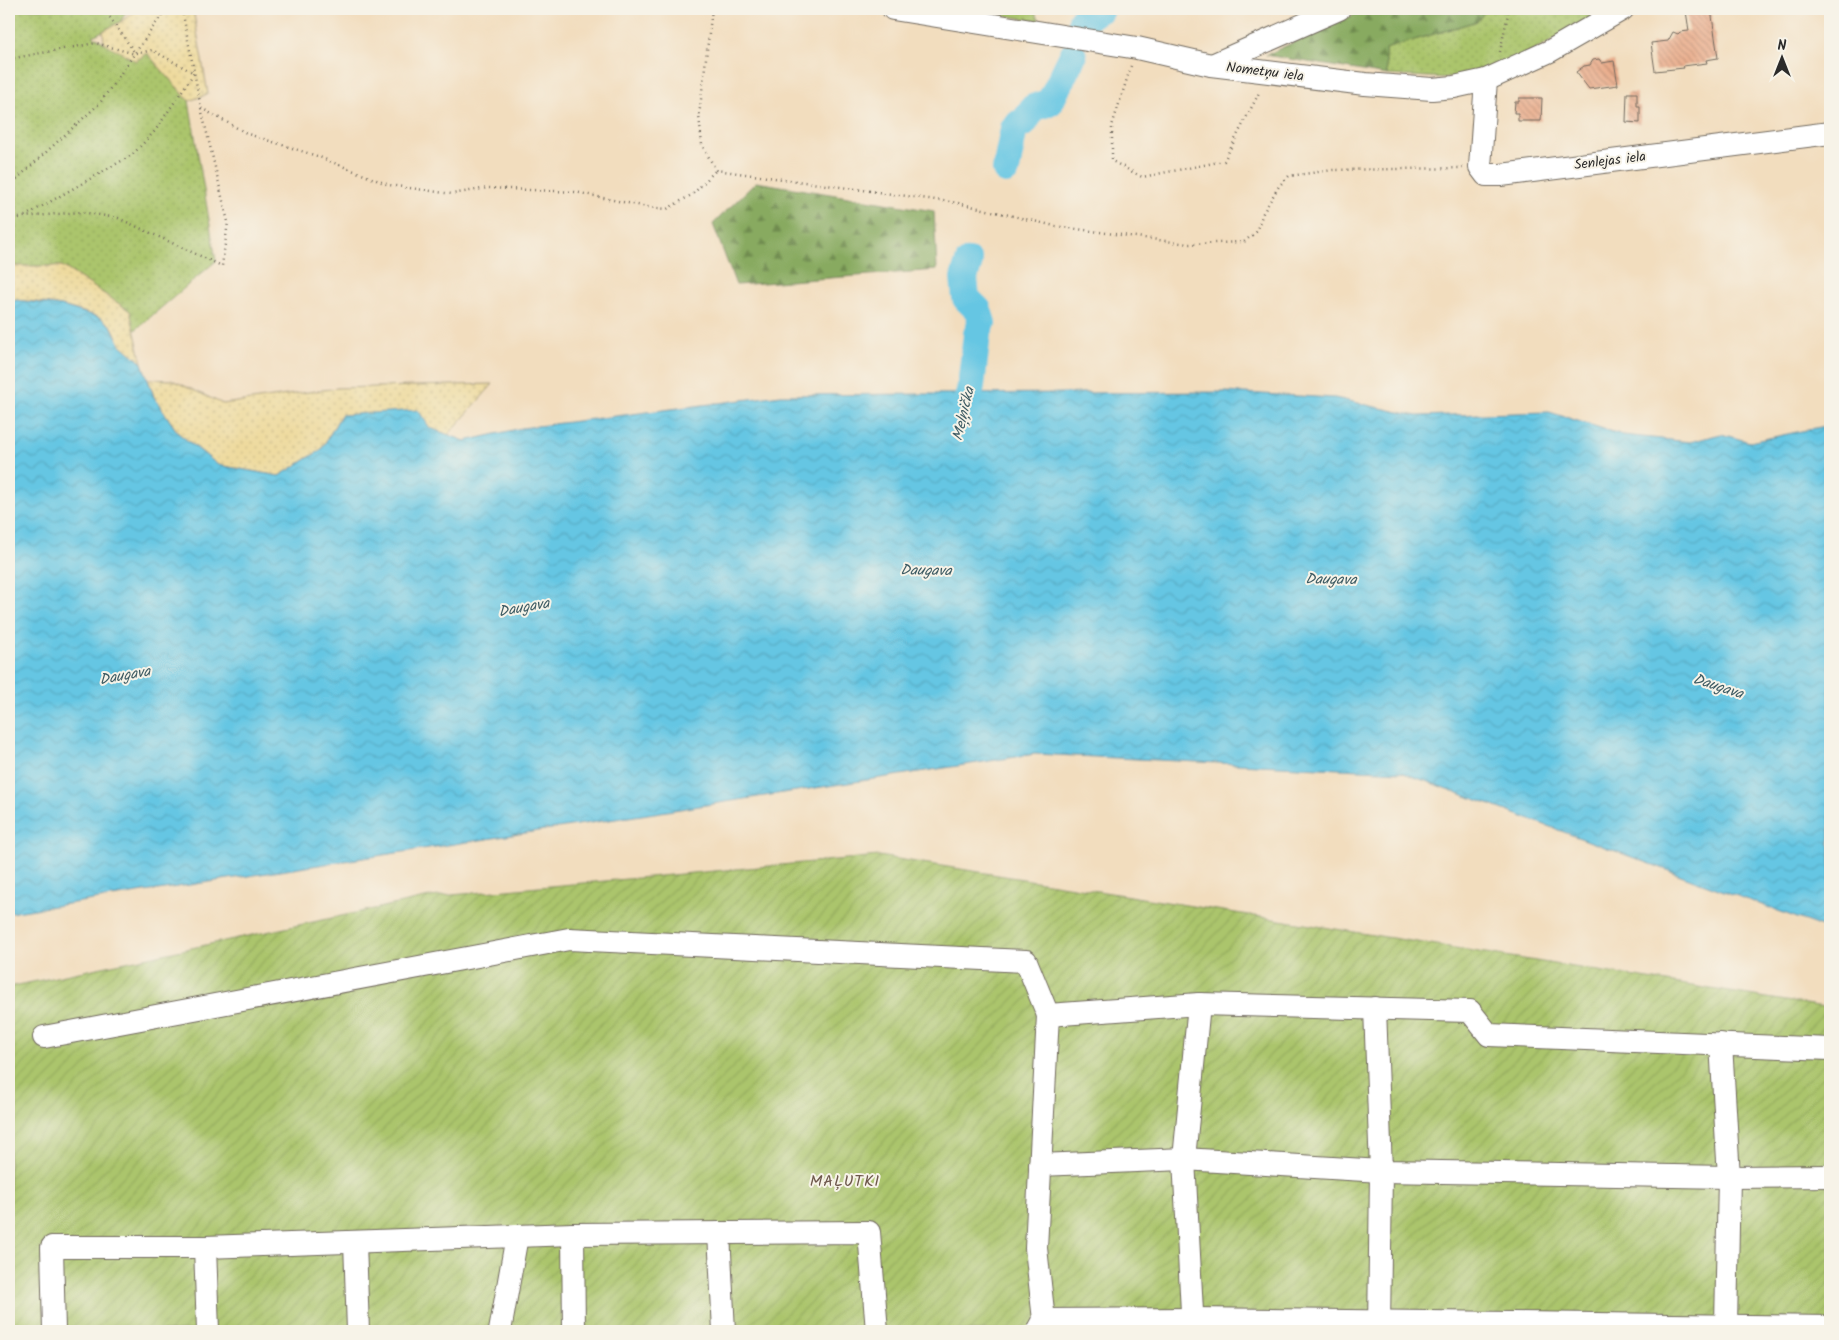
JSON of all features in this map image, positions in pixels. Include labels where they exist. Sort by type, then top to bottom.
[{"type":"street","name":"Nometņu iela","points":[[893,9],[1137,48],[1211,65],[1269,73],[1432,89],[1454,87],[1491,78],[1550,51],[1622,9]]},
{"type":"street","points":[[1211,65],[1338,9]]},
{"type":"street","points":[[1480,167],[1491,78]]},
{"type":"street","name":"Senlejas iela","points":[[1480,167],[1486,175],[1501,175],[1830,133]]},
{"type":"street","points":[[44,1037],[569,939],[1026,961],[1048,1015],[1036,1248],[1041,1326],[1726,1325],[1830,1327]]},
{"type":"street","points":[[1193,1325],[1184,1159],[1199,1004]]},
{"type":"street","points":[[1048,1015],[1199,1004],[1470,1011],[1489,1035],[1830,1049]]},
{"type":"street","points":[[1376,1008],[1381,1171],[1380,1326]]},
{"type":"street","points":[[1721,1044],[1729,1176],[1726,1325]]},
{"type":"street","points":[[1040,1165],[1184,1159],[1381,1171],[1830,1176]]},
{"type":"street","points":[[54,1331],[52,1247],[205,1247],[573,1234],[869,1232],[877,1331]]},
{"type":"street","points":[[719,1233],[724,1331]]},
{"type":"street","points":[[573,1234],[574,1331]]},
{"type":"street","points":[[500,1331],[517,1236]]},
{"type":"street","points":[[355,1242],[358,1331]]},
{"type":"street","points":[[205,1247],[208,1331]]},
{"type":"path","points":[[104,9],[135,54]]},
{"type":"path","points":[[9,186],[100,103],[166,9]]},
{"type":"path","points":[[9,220],[81,212],[118,218],[222,266],[228,222],[201,108],[182,9]]},
{"type":"path","points":[[712,9],[699,116],[702,145],[716,170]]},
{"type":"path","points":[[1491,78],[1509,9]]},
{"type":"path","points":[[9,58],[96,43],[135,54],[152,50],[194,74]]},
{"type":"path","points":[[1137,48],[1112,126],[1111,144],[1112,161],[1142,177],[1224,161],[1269,73]]},
{"type":"path","points":[[23,217],[132,155],[155,131],[194,74]]},
{"type":"path","points":[[201,108],[248,134],[317,156],[389,185],[452,194],[488,188],[574,192],[647,207],[667,209],[693,194],[716,170]]},
{"type":"path","points":[[716,170],[958,203],[1055,226],[1188,244],[1244,242],[1256,232],[1263,212],[1279,186],[1289,176],[1333,170],[1480,167]]},
{"type":"green space","points":[[9,9],[128,9],[120,22],[93,36],[136,61],[147,53],[189,101],[216,261],[134,331],[130,311],[62,266],[9,266]]},
{"type":"green space","points":[[960,9],[1034,9],[1040,21]]},
{"type":"green space","points":[[1366,9],[1487,9],[1477,21],[1385,49],[1387,75],[1266,55]]},
{"type":"green space","points":[[1487,9],[1611,9],[1511,63],[1451,78],[1387,75],[1385,49],[1477,21]]},
{"type":"green space","points":[[756,182],[934,211],[937,270],[736,285],[713,224]]},
{"type":"green space","points":[[879,856],[1830,1008],[1830,1331],[9,1331],[9,987],[430,897]]},
{"type":"sand","points":[[139,9],[193,9],[208,94],[189,101],[147,53],[136,61],[104,43],[103,31]]},
{"type":"sand","points":[[9,266],[62,266],[130,311],[142,363],[123,348],[112,327],[91,314],[46,303],[9,301]]},
{"type":"sand","points":[[148,379],[172,380],[223,404],[337,388],[493,384],[448,435],[430,428],[341,415],[321,450],[279,476],[218,465],[178,433],[154,397]]},
{"type":"water","name":"Daugava","points":[[17,300],[62,306],[101,318],[111,326],[120,344],[142,363],[154,397],[178,433],[218,465],[279,476],[321,450],[341,415],[418,410],[430,428],[465,441],[522,428],[781,395],[1225,392],[1335,398],[1417,416],[1549,412],[1623,435],[1690,442],[1721,434],[1750,442],[1830,425],[1830,930],[1401,772],[1035,754],[9,913],[9,301]]},
{"type":"building","points":[[1711,9],[1718,58],[1706,60],[1707,63],[1683,66],[1684,68],[1655,71],[1651,43],[1668,41],[1673,32],[1678,34],[1689,31],[1686,11]]},
{"type":"building","points":[[1599,59],[1602,63],[1614,61],[1618,85],[1589,89],[1576,72],[1584,66],[1590,65],[1593,60]]},
{"type":"building","points":[[1627,93],[1637,93],[1637,106],[1640,106],[1640,123],[1626,122]]},
{"type":"building","points":[[1519,98],[1542,98],[1541,121],[1518,121],[1518,113],[1514,113],[1515,102],[1519,102]]},
{"type":"waterway","name":"Meļņička","points":[[1082,20],[1101,9]]},
{"type":"waterway","name":"Meļņička","points":[[1006,170],[1014,128],[1018,124],[1024,123],[1033,108],[1050,102],[1073,55]]},
{"type":"waterway","name":"Meļņička","points":[[961,429],[971,386],[977,334],[982,323],[978,310],[966,298],[964,278],[969,262]]},
{"type":"district","name":"MAĻUTKI","points":[[845,1181]]}]
